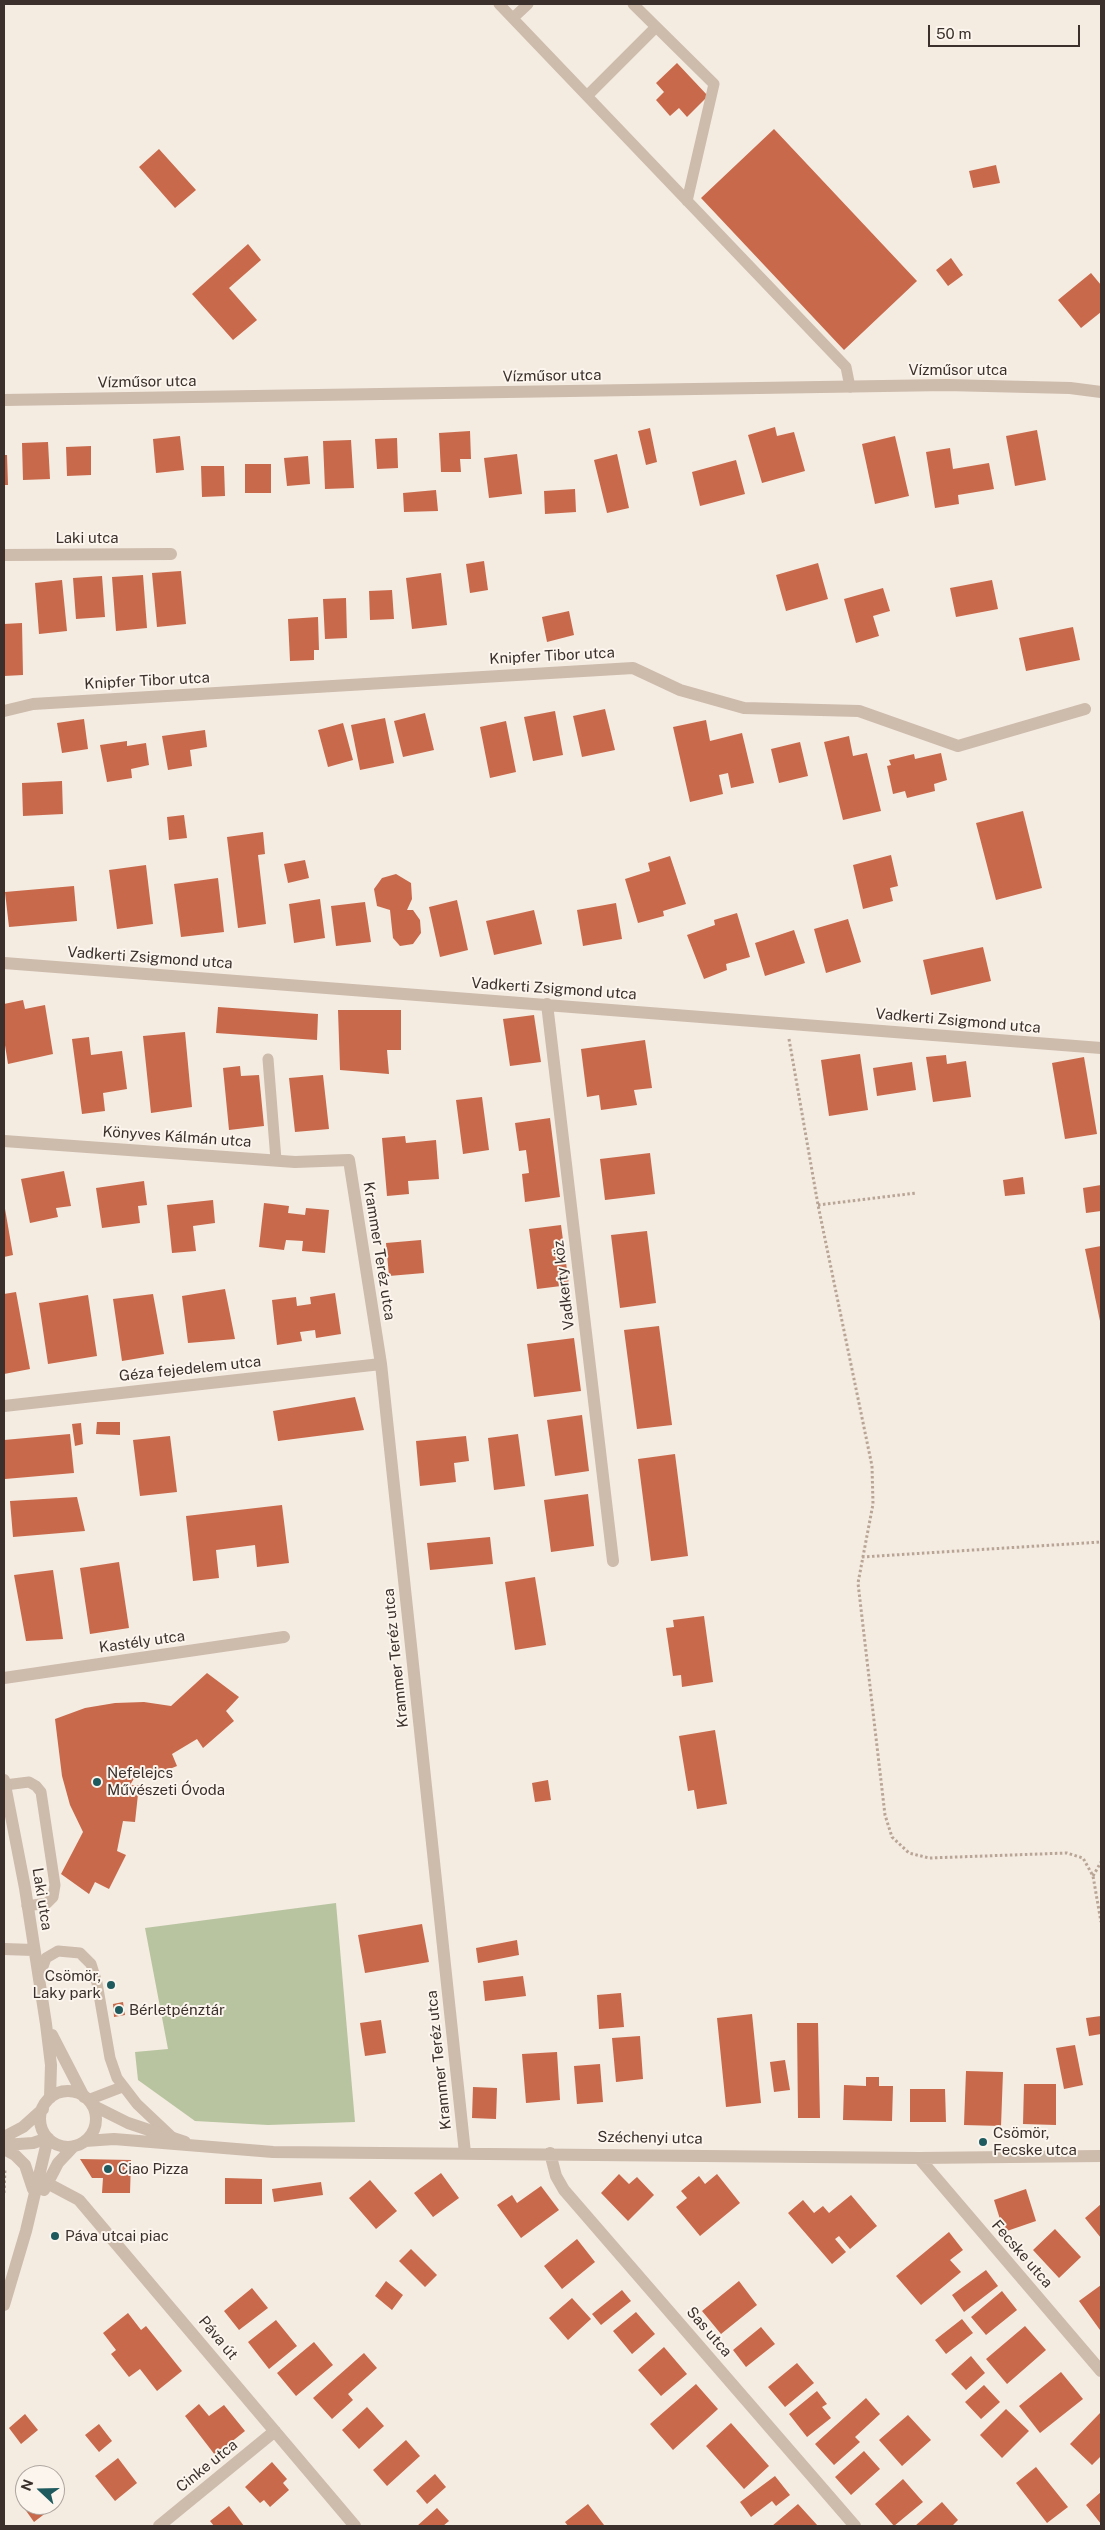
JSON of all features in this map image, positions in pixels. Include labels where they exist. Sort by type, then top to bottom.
[{"type":"street","name":"Vízműsor utca","points":[[4,400],[955,385],[1070,388],[1101,392]]},
{"type":"street","name":"Laki utca","points":[[4,555],[171,554]]},
{"type":"street","name":"Knipfer Tibor utca","points":[[4,711],[33,704],[633,668],[680,690],[744,708],[859,712],[958,746],[1085,709]]},
{"type":"street","name":"Vadkerti Zsigmond utca","points":[[4,963],[1101,1048]]},
{"type":"street","name":"Vadkerty köz","points":[[547,1004],[612,1561]]},
{"type":"street","name":"Könyves Kálmán utca","points":[[4,1141],[276,1160],[348,1160]]},
{"type":"street","name":"Krammer Teréz utca","points":[[348,1160],[381,1364],[464,2153]]},
{"type":"street","name":"Géza fejedelem utca","points":[[4,1406],[381,1364]]},
{"type":"street","name":"Kastély utca","points":[[4,1678],[284,1637]]},
{"type":"street","name":"Laki utca","points":[[4,1782],[46,2024],[51,2065],[46,2104]]},
{"type":"street","points":[[4,1949],[33,1950]]},
{"type":"street","name":"Laki utca","points":[[46,2024],[88,2100]]},
{"type":"street","points":[[4,2136],[23,2127],[46,2104],[64,2092],[72,2092],[88,2100],[96,2120],[91,2136],[58,2163],[47,2183],[26,2232]]},
{"type":"street","name":"Széchenyi utca","points":[[88,2100],[128,2123],[199,2148]]},
{"type":"street","points":[[46,2104],[41,2124],[48,2138],[60,2146],[80,2144]]},
{"type":"street","points":[[4,2145],[33,2143],[48,2138]]},
{"type":"street","points":[[4,2305],[26,2232],[48,2138]]},
{"type":"street","name":"Széchenyi utca","points":[[80,2144],[114,2139],[199,2148],[272,2152],[550,2153],[919,2158],[1101,2156]]},
{"type":"street","points":[[4,2149],[15,2155],[25,2165],[31,2176],[34,2195]]},
{"type":"street","name":"Sas utca","points":[[550,2153],[556,2176],[564,2190],[855,2526]]},
{"type":"street","name":"Fecske utca","points":[[919,2158],[1101,2371]]},
{"type":"street","name":"Páva út","points":[[47,2183],[79,2200],[355,2526]]},
{"type":"street","name":"Cinke utca","points":[[159,2526],[275,2431]]},
{"type":"lane","points":[[499,4],[846,367],[850,387]]},
{"type":"lane","points":[[513,18],[528,4]]},
{"type":"lane","points":[[632,4],[714,84],[687,201]]},
{"type":"lane","points":[[587,96],[656,27]]},
{"type":"lane","points":[[268,1059],[276,1160]]},
{"type":"lane","points":[[4,1782],[28,1782],[36,1786],[41,1792],[55,1885],[53,1897],[47,1903],[27,1906]]},
{"type":"lane","points":[[39,1982],[42,1964],[46,1958],[58,1951],[80,1953],[91,1964],[98,1983],[110,2058],[122,2087],[173,2138]]},
{"type":"lane","points":[[88,2100],[122,2087]]},
{"type":"path","points":[[786,1024],[818,1205],[872,1466],[873,1504],[858,1583],[885,1815],[892,1837],[909,1853],[929,1858],[1067,1853],[1083,1858],[1093,1876],[1101,1922]]},
{"type":"path","points":[[818,1205],[916,1193]]},
{"type":"path","points":[[862,1557],[1101,1542]]},
{"type":"path","points":[[1093,1876],[1101,1862]]},
{"type":"path","points":[[4,2163],[4,2193]]},
{"type":"green space","points":[[336,1903],[355,2122],[268,2125],[195,2121],[138,2080],[135,2052],[168,2049],[145,1928]]},
{"type":"building","points":[[677,63],[708,96],[687,117],[679,108],[670,116],[656,100],[664,92],[656,83]]},
{"type":"building","points":[[774,129],[917,281],[844,350],[701,198]]},
{"type":"building","points":[[159,149],[196,190],[175,208],[139,167]]},
{"type":"building","points":[[996,165],[1000,183],[973,188],[969,171]]},
{"type":"building","points":[[248,244],[261,260],[229,288],[257,320],[233,340],[192,294]]},
{"type":"building","points":[[951,258],[963,275],[948,286],[936,270]]},
{"type":"building","points":[[1091,273],[1101,285],[1101,312],[1081,328],[1058,300]]},
{"type":"building","points":[[775,427],[777,436],[794,432],[805,471],[762,483],[748,435]]},
{"type":"building","points":[[650,428],[657,462],[646,465],[638,431]]},
{"type":"building","points":[[1037,430],[1046,480],[1015,486],[1006,436]]},
{"type":"building","points":[[470,431],[471,459],[460,459],[461,472],[441,472],[439,433]]},
{"type":"building","points":[[180,436],[184,470],[156,473],[153,439]]},
{"type":"building","points":[[895,436],[909,496],[875,504],[862,444]]},
{"type":"building","points":[[397,438],[398,468],[377,469],[375,439]]},
{"type":"building","points":[[351,440],[354,488],[325,489],[323,441]]},
{"type":"building","points":[[48,442],[50,479],[23,480],[22,443]]},
{"type":"building","points":[[91,446],[91,475],[67,476],[66,447]]},
{"type":"building","points":[[950,448],[953,469],[989,463],[994,489],[958,495],[959,504],[935,508],[926,452]]},
{"type":"building","points":[[517,454],[522,494],[489,498],[484,458]]},
{"type":"building","points":[[617,454],[629,508],[607,513],[594,460]]},
{"type":"building","points":[[4,455],[7,455],[8,485],[4,485]]},
{"type":"building","points":[[308,456],[310,484],[287,486],[284,458]]},
{"type":"building","points":[[736,460],[745,494],[700,506],[692,472]]},
{"type":"building","points":[[245,464],[271,464],[271,493],[245,493]]},
{"type":"building","points":[[201,466],[224,466],[225,496],[202,497]]},
{"type":"building","points":[[575,489],[576,512],[545,514],[544,491]]},
{"type":"building","points":[[436,490],[438,511],[404,512],[403,493]]},
{"type":"building","points":[[484,561],[488,590],[470,593],[466,564]]},
{"type":"building","points":[[818,563],[828,599],[786,611],[776,575]]},
{"type":"building","points":[[181,571],[186,624],[157,627],[152,573]]},
{"type":"building","points":[[441,573],[447,625],[412,629],[406,578]]},
{"type":"building","points":[[143,575],[147,628],[116,631],[112,577]]},
{"type":"building","points":[[102,576],[105,617],[76,619],[73,578]]},
{"type":"building","points":[[62,580],[67,631],[39,634],[35,583]]},
{"type":"building","points":[[992,580],[998,609],[956,617],[950,588]]},
{"type":"building","points":[[883,588],[890,611],[873,616],[879,636],[856,643],[844,599]]},
{"type":"building","points":[[392,590],[394,619],[370,620],[369,591]]},
{"type":"building","points":[[346,598],[347,638],[325,639],[323,599]]},
{"type":"building","points":[[569,611],[574,635],[547,642],[542,617]]},
{"type":"building","points":[[318,617],[319,650],[314,650],[314,660],[290,661],[288,619]]},
{"type":"building","points":[[22,623],[23,675],[4,676],[4,624]]},
{"type":"building","points":[[1073,627],[1080,660],[1026,671],[1019,638]]},
{"type":"building","points":[[605,709],[615,750],[582,757],[573,716]]},
{"type":"building","points":[[555,711],[563,755],[533,761],[524,717]]},
{"type":"building","points":[[425,713],[434,750],[403,757],[394,721]]},
{"type":"building","points":[[385,718],[394,763],[360,770],[351,725]]},
{"type":"building","points":[[84,719],[88,749],[62,753],[57,723]]},
{"type":"building","points":[[706,720],[710,741],[742,733],[754,783],[731,788],[728,773],[719,775],[723,794],[690,802],[673,727]]},
{"type":"building","points":[[506,721],[516,772],[490,778],[480,727]]},
{"type":"building","points":[[343,723],[353,760],[328,767],[318,730]]},
{"type":"building","points":[[205,730],[207,747],[190,750],[192,766],[168,770],[162,736]]},
{"type":"building","points":[[849,736],[853,756],[867,753],[881,811],[843,820],[824,742]]},
{"type":"building","points":[[127,741],[127,746],[146,743],[149,765],[131,769],[132,778],[107,782],[100,745]]},
{"type":"building","points":[[800,742],[808,776],[779,783],[771,749]]},
{"type":"building","points":[[941,753],[947,780],[934,784],[935,791],[907,798],[905,791],[893,794],[887,766],[891,765],[889,760],[914,754],[915,759]]},
{"type":"building","points":[[62,781],[63,814],[23,816],[22,783]]},
{"type":"building","points":[[1023,811],[1042,888],[996,900],[976,823]]},
{"type":"building","points":[[184,815],[187,838],[169,840],[167,817]]},
{"type":"building","points":[[263,832],[265,854],[258,855],[266,924],[238,928],[227,837]]},
{"type":"building","points":[[891,855],[898,886],[890,888],[893,901],[863,909],[853,865]]},
{"type":"building","points":[[670,856],[686,904],[663,911],[664,916],[638,923],[625,879],[650,871],[648,863]]},
{"type":"building","points":[[305,860],[309,878],[288,883],[284,864]]},
{"type":"building","points":[[146,865],[153,924],[117,929],[109,870]]},
{"type":"building","points":[[396,874],[411,883],[412,899],[407,910],[413,910],[420,920],[421,933],[413,944],[400,946],[393,938],[390,910],[377,906],[374,889],[382,878]]},
{"type":"building","points":[[218,878],[224,932],[181,937],[174,884]]},
{"type":"building","points":[[74,886],[77,921],[9,927],[5,892]]},
{"type":"building","points":[[320,899],[325,938],[294,943],[289,904]]},
{"type":"building","points":[[457,900],[468,950],[440,957],[429,907]]},
{"type":"building","points":[[365,902],[371,942],[336,946],[331,906]]},
{"type":"building","points":[[616,903],[622,939],[583,946],[577,910]]},
{"type":"building","points":[[534,910],[542,944],[494,955],[486,921]]},
{"type":"building","points":[[737,913],[750,957],[726,964],[727,970],[704,979],[687,935],[715,925],[714,920]]},
{"type":"building","points":[[848,919],[861,962],[826,973],[814,929]]},
{"type":"building","points":[[794,930],[805,963],[765,976],[755,943]]},
{"type":"building","points":[[983,947],[991,981],[931,995],[923,960]]},
{"type":"building","points":[[23,1000],[25,1009],[45,1005],[53,1054],[8,1064],[4,1039],[4,1004]]},
{"type":"building","points":[[218,1007],[318,1014],[317,1040],[216,1033]]},
{"type":"building","points":[[338,1010],[401,1010],[401,1050],[387,1050],[389,1074],[340,1070]]},
{"type":"building","points":[[534,1015],[541,1062],[510,1066],[503,1019]]},
{"type":"building","points":[[185,1032],[192,1107],[151,1113],[143,1036]]},
{"type":"building","points":[[89,1037],[91,1055],[122,1051],[127,1089],[103,1093],[105,1111],[82,1114],[72,1039]]},
{"type":"building","points":[[645,1040],[652,1088],[634,1090],[637,1105],[601,1110],[599,1095],[587,1097],[581,1049]]},
{"type":"building","points":[[860,1054],[868,1110],[829,1116],[821,1060]]},
{"type":"building","points":[[946,1055],[947,1064],[966,1061],[971,1097],[933,1102],[926,1057]]},
{"type":"building","points":[[1084,1057],[1097,1134],[1065,1139],[1052,1063]]},
{"type":"building","points":[[912,1062],[916,1090],[877,1096],[873,1068]]},
{"type":"building","points":[[240,1066],[241,1076],[259,1075],[264,1126],[229,1130],[223,1068]]},
{"type":"building","points":[[323,1075],[329,1129],[295,1132],[289,1078]]},
{"type":"building","points":[[482,1097],[489,1150],[463,1154],[456,1100]]},
{"type":"building","points":[[550,1118],[560,1197],[525,1202],[522,1174],[529,1173],[526,1150],[519,1151],[515,1123]]},
{"type":"building","points":[[405,1136],[406,1143],[436,1140],[439,1179],[408,1181],[409,1194],[387,1196],[382,1138]]},
{"type":"building","points":[[650,1153],[655,1194],[605,1200],[600,1159]]},
{"type":"building","points":[[64,1171],[71,1206],[56,1208],[58,1217],[30,1223],[21,1179]]},
{"type":"building","points":[[1023,1177],[1025,1194],[1005,1196],[1003,1180]]},
{"type":"building","points":[[144,1181],[147,1205],[138,1206],[140,1223],[102,1228],[96,1188]]},
{"type":"building","points":[[1101,1185],[1101,1211],[1086,1213],[1083,1188]]},
{"type":"building","points":[[213,1200],[215,1223],[193,1226],[196,1251],[172,1253],[167,1205]]},
{"type":"building","points":[[4,1203],[13,1255],[4,1257]]},
{"type":"building","points":[[264,1203],[289,1206],[288,1213],[305,1215],[306,1208],[329,1210],[325,1253],[302,1251],[303,1241],[286,1240],[284,1250],[259,1247]]},
{"type":"building","points":[[561,1225],[569,1285],[537,1289],[529,1229]]},
{"type":"building","points":[[647,1231],[656,1303],[620,1308],[611,1235]]},
{"type":"building","points":[[421,1240],[424,1273],[389,1276],[386,1243]]},
{"type":"building","points":[[1101,1246],[1101,1321],[1100,1321],[1085,1249]]},
{"type":"building","points":[[225,1289],[235,1339],[188,1343],[182,1296]]},
{"type":"building","points":[[16,1292],[30,1369],[4,1374],[4,1294]]},
{"type":"building","points":[[335,1293],[341,1334],[316,1338],[315,1330],[300,1332],[302,1341],[277,1345],[272,1300],[296,1297],[297,1306],[311,1304],[310,1297]]},
{"type":"building","points":[[153,1294],[164,1354],[122,1361],[113,1299]]},
{"type":"building","points":[[88,1295],[97,1356],[48,1364],[39,1303]]},
{"type":"building","points":[[659,1326],[672,1425],[637,1429],[624,1330]]},
{"type":"building","points":[[574,1338],[581,1391],[534,1397],[527,1344]]},
{"type":"building","points":[[355,1397],[364,1430],[278,1441],[273,1411]]},
{"type":"building","points":[[582,1415],[589,1471],[555,1476],[547,1420]]},
{"type":"building","points":[[97,1422],[120,1422],[120,1435],[96,1434]]},
{"type":"building","points":[[81,1423],[83,1444],[75,1446],[72,1424]]},
{"type":"building","points":[[70,1434],[74,1473],[5,1479],[4,1440]]},
{"type":"building","points":[[518,1434],[525,1486],[494,1490],[488,1438]]},
{"type":"building","points":[[170,1436],[177,1492],[140,1496],[133,1440]]},
{"type":"building","points":[[466,1436],[469,1461],[454,1463],[456,1482],[420,1486],[416,1441]]},
{"type":"building","points":[[675,1454],[688,1556],[651,1561],[638,1459]]},
{"type":"building","points":[[588,1494],[594,1546],[551,1552],[544,1500]]},
{"type":"building","points":[[77,1497],[85,1531],[13,1537],[10,1501]]},
{"type":"building","points":[[282,1505],[289,1563],[257,1567],[255,1545],[216,1550],[219,1578],[193,1581],[186,1516]]},
{"type":"building","points":[[490,1537],[493,1564],[430,1570],[427,1543]]},
{"type":"building","points":[[119,1562],[129,1628],[90,1634],[80,1568]]},
{"type":"building","points":[[53,1570],[63,1639],[26,1641],[14,1575]]},
{"type":"building","points":[[535,1577],[546,1645],[515,1650],[505,1582]]},
{"type":"building","points":[[704,1616],[713,1682],[682,1687],[681,1675],[673,1676],[666,1628],[674,1627],[673,1620]]},
{"type":"building","name":"Nefelejcs Művészeti Óvoda","points":[[207,1673],[239,1697],[226,1711],[234,1721],[203,1748],[197,1739],[172,1754],[177,1766],[143,1780],[140,1769],[130,1785],[139,1785],[135,1822],[123,1821],[117,1851],[126,1855],[109,1889],[95,1882],[89,1894],[61,1874],[83,1832],[70,1805],[62,1776],[55,1719],[85,1708],[115,1703],[144,1702],[171,1706]]},
{"type":"building","points":[[715,1730],[727,1804],[697,1809],[694,1790],[688,1791],[679,1736]]},
{"type":"building","points":[[548,1780],[551,1800],[535,1802],[532,1783]]},
{"type":"building","points":[[422,1924],[429,1962],[365,1973],[358,1935]]},
{"type":"building","points":[[517,1940],[519,1955],[478,1963],[476,1948]]},
{"type":"building","points":[[523,1976],[526,1996],[485,2001],[483,1981]]},
{"type":"building","points":[[621,1993],[624,2027],[599,2029],[597,1995]]},
{"type":"building","name":"Bérletpénztár","points":[[123,2002],[125,2015],[114,2017],[113,2004]]},
{"type":"building","points":[[752,2014],[761,2103],[726,2107],[717,2018]]},
{"type":"building","points":[[1101,2016],[1101,2034],[1089,2036],[1086,2018]]},
{"type":"building","points":[[381,2020],[386,2053],[365,2056],[360,2023]]},
{"type":"building","points":[[797,2023],[818,2023],[820,2118],[798,2118]]},
{"type":"building","points":[[640,2036],[643,2079],[616,2082],[612,2038]]},
{"type":"building","points":[[1075,2045],[1083,2085],[1064,2089],[1056,2048]]},
{"type":"building","points":[[557,2052],[560,2100],[526,2103],[522,2054]]},
{"type":"building","points":[[785,2060],[790,2090],[774,2092],[770,2062]]},
{"type":"building","points":[[600,2064],[603,2102],[577,2104],[574,2066]]},
{"type":"building","points":[[966,2071],[1003,2072],[1001,2126],[964,2125]]},
{"type":"building","points":[[866,2077],[879,2077],[879,2086],[893,2086],[892,2121],[843,2120],[844,2085],[866,2086]]},
{"type":"building","points":[[1024,2084],[1056,2084],[1056,2125],[1023,2124]]},
{"type":"building","points":[[473,2087],[497,2088],[496,2119],[472,2118]]},
{"type":"building","points":[[910,2089],[945,2089],[946,2122],[910,2122]]},
{"type":"building","name":"Ciao Pizza","points":[[80,2159],[131,2160],[130,2193],[102,2193],[103,2178],[92,2178]]},
{"type":"building","points":[[441,2173],[459,2198],[433,2217],[414,2193]]},
{"type":"building","points":[[619,2174],[629,2184],[637,2177],[654,2195],[628,2221],[601,2193]]},
{"type":"building","points":[[717,2174],[740,2203],[700,2236],[676,2207],[687,2198],[681,2191],[699,2176],[705,2184]]},
{"type":"building","points":[[225,2178],[262,2179],[262,2204],[225,2204]]},
{"type":"building","points":[[370,2180],[397,2211],[376,2229],[349,2198]]},
{"type":"building","points":[[321,2182],[323,2195],[274,2202],[272,2189]]},
{"type":"building","points":[[541,2186],[559,2210],[521,2238],[497,2205],[512,2195],[517,2203]]},
{"type":"building","points":[[1026,2189],[1036,2221],[1004,2232],[994,2200]]},
{"type":"building","points":[[851,2195],[877,2226],[850,2249],[839,2236],[835,2239],[846,2252],[832,2264],[788,2213],[803,2200],[814,2213],[823,2206],[829,2213]]},
{"type":"building","points":[[1101,2204],[1101,2238],[1085,2218]]},
{"type":"building","points":[[1055,2229],[1081,2257],[1059,2278],[1033,2250]]},
{"type":"building","points":[[949,2232],[963,2250],[950,2260],[961,2272],[921,2305],[896,2276]]},
{"type":"building","points":[[577,2239],[595,2262],[562,2289],[544,2266]]},
{"type":"building","points":[[411,2249],[437,2275],[425,2287],[399,2261]]},
{"type":"building","points":[[986,2270],[998,2286],[964,2312],[952,2295]]},
{"type":"building","points":[[386,2281],[403,2295],[392,2310],[375,2296]]},
{"type":"building","points":[[739,2281],[757,2305],[721,2334],[702,2311]]},
{"type":"building","points":[[1101,2285],[1101,2329],[1100,2330],[1079,2301]]},
{"type":"building","points":[[252,2288],[268,2308],[239,2330],[224,2311]]},
{"type":"building","points":[[622,2290],[631,2301],[601,2325],[592,2314]]},
{"type":"building","points":[[1002,2291],[1017,2310],[986,2335],[971,2317]]},
{"type":"building","points":[[572,2298],[591,2319],[568,2340],[549,2318]]},
{"type":"building","points":[[636,2312],[655,2334],[632,2354],[613,2331]]},
{"type":"building","points":[[128,2313],[141,2330],[146,2326],[182,2371],[157,2391],[140,2369],[129,2377],[111,2354],[116,2350],[103,2333]]},
{"type":"building","points":[[962,2319],[973,2333],[946,2354],[935,2340]]},
{"type":"building","points":[[276,2320],[297,2346],[269,2369],[248,2342]]},
{"type":"building","points":[[1025,2326],[1046,2350],[1007,2384],[986,2359]]},
{"type":"building","points":[[761,2327],[775,2344],[746,2367],[733,2350]]},
{"type":"building","points":[[314,2342],[333,2365],[296,2396],[277,2373]]},
{"type":"building","points":[[664,2347],[687,2374],[661,2396],[638,2370]]},
{"type":"building","points":[[364,2353],[377,2368],[348,2394],[353,2400],[332,2419],[313,2398]]},
{"type":"building","points":[[971,2356],[985,2373],[966,2390],[951,2374]]},
{"type":"building","points":[[797,2363],[814,2383],[785,2407],[768,2387]]},
{"type":"building","points":[[1061,2372],[1083,2399],[1040,2433],[1019,2406]]},
{"type":"building","points":[[696,2384],[718,2409],[673,2450],[650,2424]]},
{"type":"building","points":[[984,2385],[1000,2402],[981,2419],[965,2402]]},
{"type":"building","points":[[817,2391],[827,2404],[822,2407],[831,2418],[807,2437],[789,2414]]},
{"type":"building","points":[[866,2398],[880,2414],[855,2437],[860,2442],[834,2465],[815,2444]]},
{"type":"building","points":[[199,2404],[209,2416],[224,2405],[245,2431],[215,2455],[185,2416]]},
{"type":"building","points":[[367,2407],[384,2426],[359,2449],[342,2430]]},
{"type":"building","points":[[1006,2409],[1029,2431],[1002,2458],[980,2435]]},
{"type":"building","points":[[1101,2412],[1101,2456],[1092,2465],[1070,2444]]},
{"type":"building","points":[[25,2414],[38,2430],[21,2444],[9,2428]]},
{"type":"building","points":[[908,2415],[931,2440],[902,2466],[879,2440]]},
{"type":"building","points":[[731,2423],[769,2466],[744,2489],[706,2446]]},
{"type":"building","points":[[99,2424],[112,2441],[99,2452],[85,2435]]},
{"type":"building","points":[[406,2440],[420,2456],[387,2486],[373,2470]]},
{"type":"building","points":[[864,2451],[880,2469],[851,2495],[835,2477]]},
{"type":"building","points":[[118,2458],[137,2483],[115,2501],[95,2476]]},
{"type":"building","points":[[272,2462],[287,2479],[283,2483],[289,2490],[270,2507],[264,2500],[260,2503],[245,2487]]},
{"type":"building","points":[[1036,2467],[1068,2507],[1047,2523],[1016,2483]]},
{"type":"building","points":[[435,2474],[446,2487],[427,2504],[416,2491]]},
{"type":"building","points":[[775,2476],[790,2495],[776,2506],[772,2501],[751,2517],[740,2502]]},
{"type":"building","points":[[903,2479],[923,2502],[894,2526],[875,2504]]},
{"type":"building","points":[[1101,2492],[1101,2524],[1086,2505]]},
{"type":"building","points":[[942,2502],[958,2520],[952,2526],[915,2526]]},
{"type":"building","points":[[588,2504],[604,2525],[568,2526],[565,2522]]},
{"type":"building","points":[[798,2504],[818,2526],[772,2526]]},
{"type":"building","points":[[229,2506],[244,2526],[214,2526],[210,2521]]},
{"type":"building","points":[[437,2508],[449,2521],[443,2526],[417,2526]]},
{"type":"building","points":[[29,2515],[43,2515],[34,2522]]},
{"type":"place","name":"Nefelejcs Művészeti Óvoda","points":[[97,1782]]},
{"type":"place","name":"Csömör, Laky park","points":[[111,1985]]},
{"type":"place","name":"Bérletpénztár","points":[[119,2010]]},
{"type":"place","name":"Csömör, Fecske utca","points":[[983,2142]]},
{"type":"place","name":"Ciao Pizza","points":[[108,2169]]},
{"type":"place","name":"Páva utcai piac","points":[[55,2236]]}]
